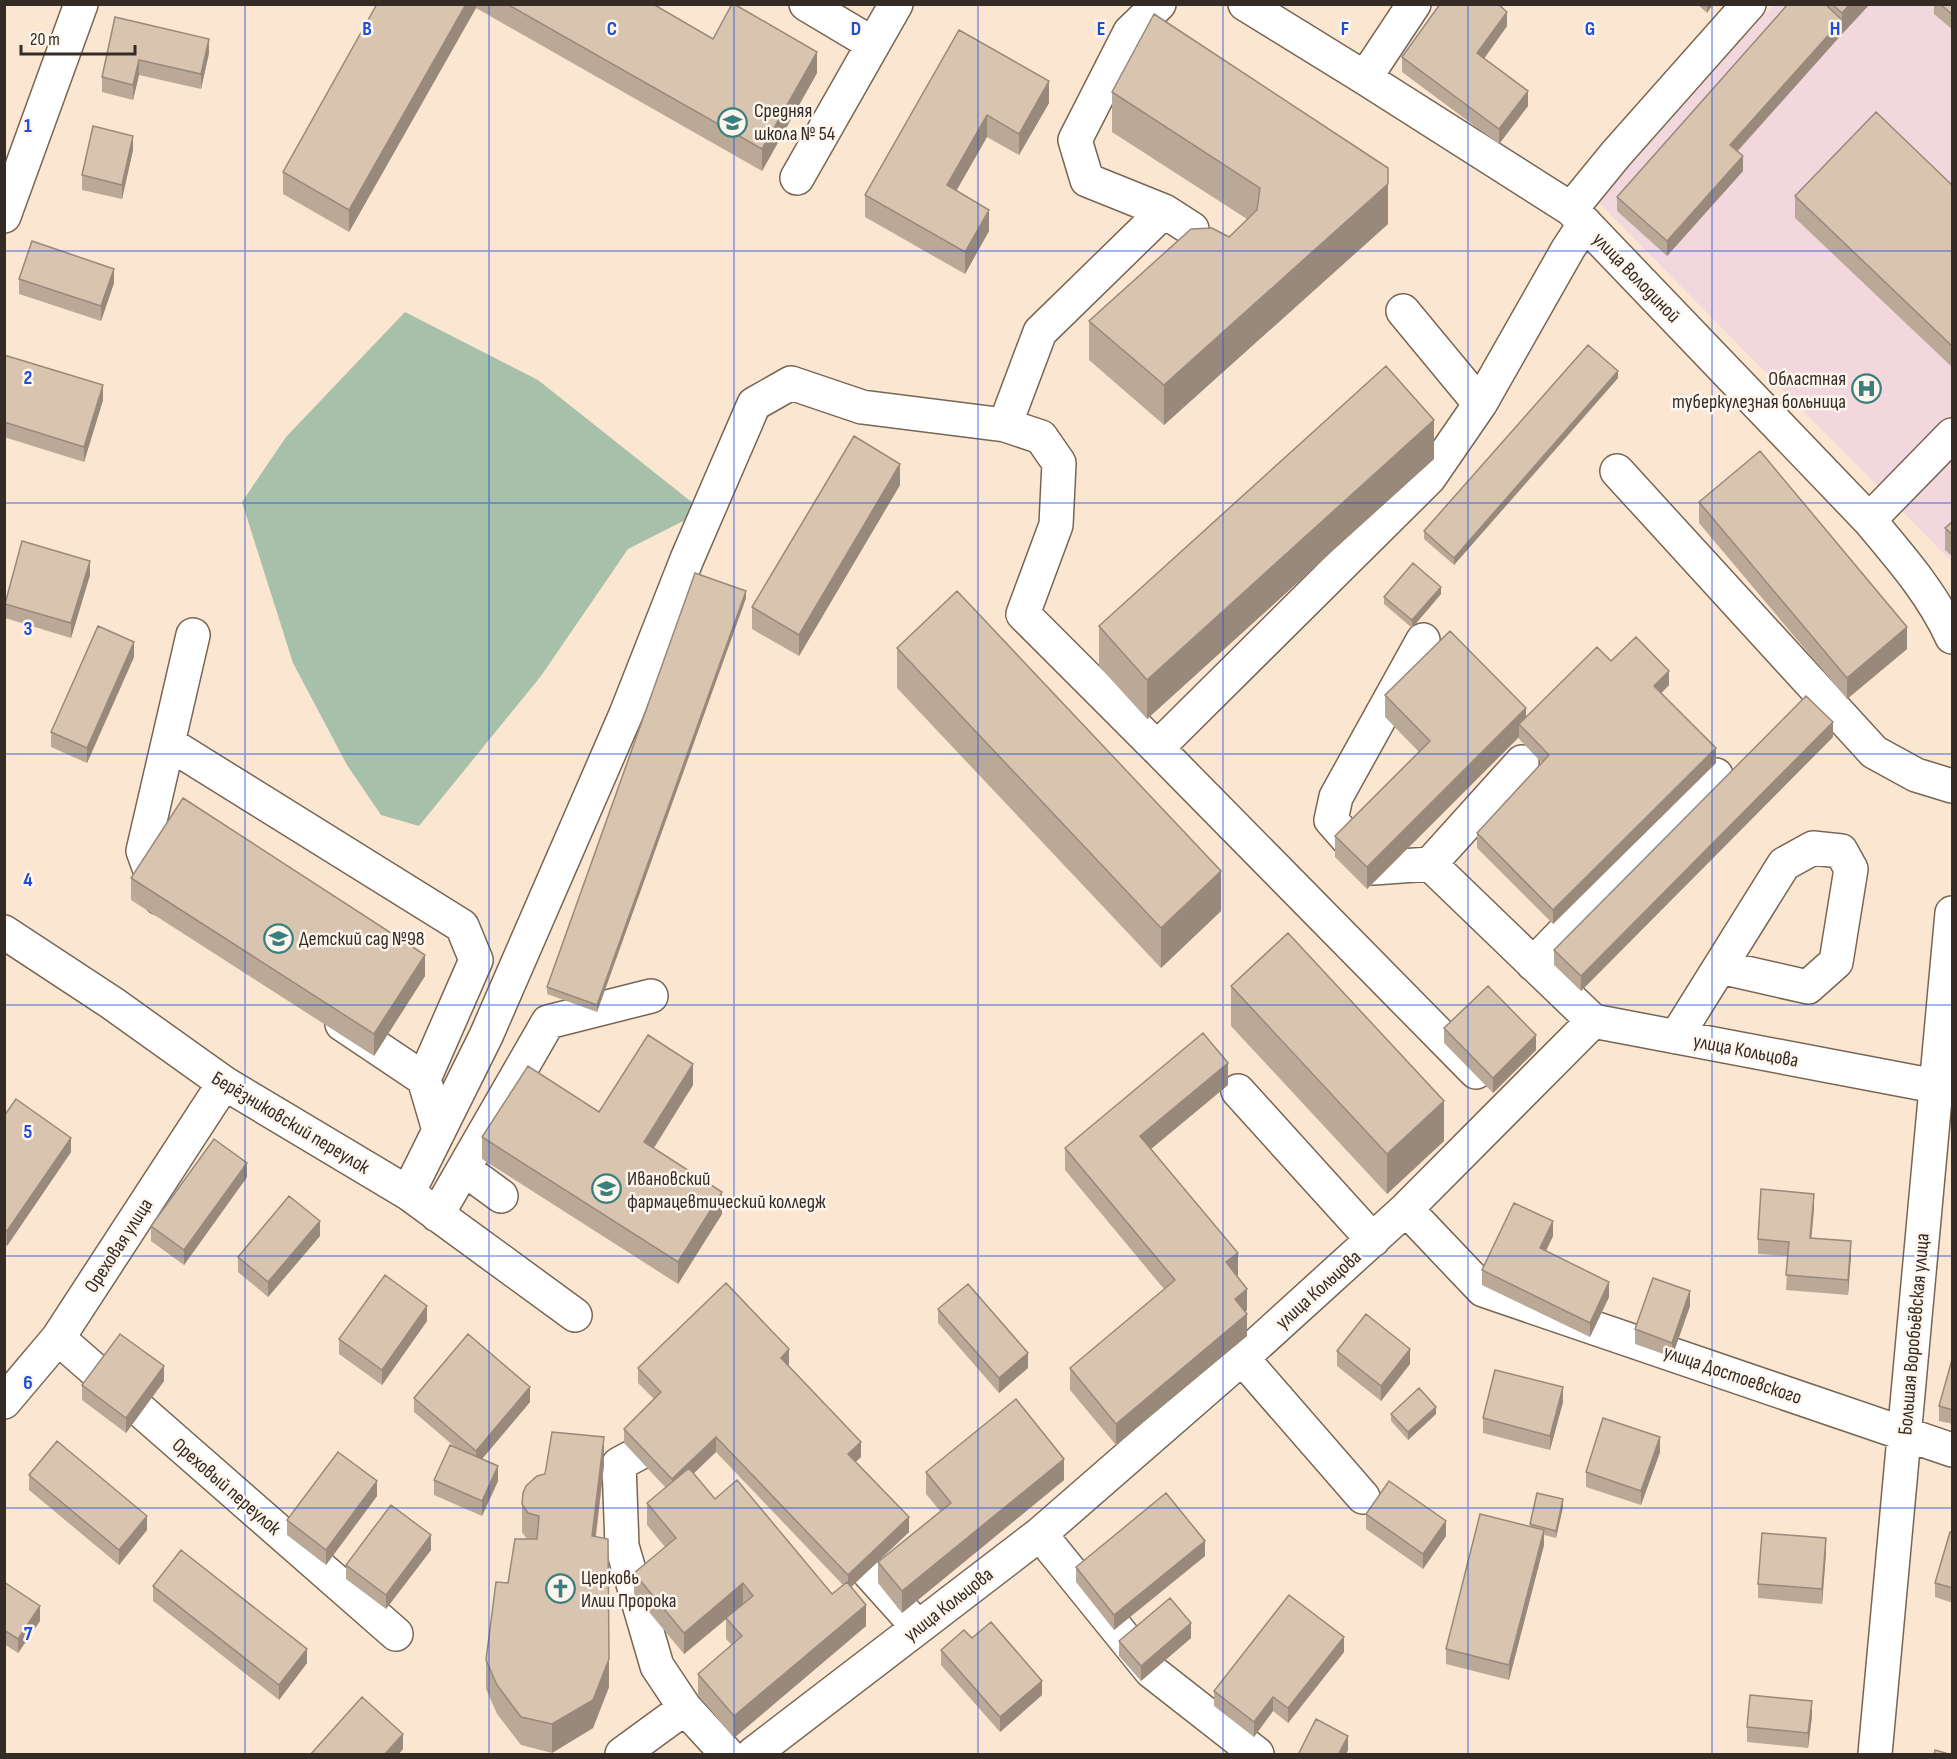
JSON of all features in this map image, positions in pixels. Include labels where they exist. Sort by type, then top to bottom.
[{"type":"street","points":[[4,216],[81,4]]},
{"type":"street","points":[[806,4],[873,44]]},
{"type":"street","points":[[797,178],[896,4]]},
{"type":"street","points":[[1160,4],[1130,32],[1075,140],[1087,180],[1164,211],[1192,229]]},
{"type":"street","name":"улица Володиной","points":[[1245,4],[1365,78],[1578,216],[1869,520],[1912,572],[1943,616],[1953,637]]},
{"type":"street","points":[[1365,78],[1414,4]]},
{"type":"street","points":[[1157,748],[1429,478],[1480,404],[1568,249],[1578,216],[1616,154],[1749,4]]},
{"type":"street","points":[[1005,425],[1040,333],[1164,211]]},
{"type":"street","points":[[1402,311],[1480,404]]},
{"type":"street","points":[[408,1193],[486,1036],[626,714],[687,559],[754,404],[791,383],[862,407],[1005,425],[1041,436],[1059,463],[1056,525],[1023,614],[1509,1107]]},
{"type":"street","points":[[1869,520],[1953,435]]},
{"type":"street","points":[[1617,471],[1874,752],[1916,775],[1953,786]]},
{"type":"street","points":[[180,915],[161,902],[143,851],[193,635]]},
{"type":"street","points":[[1423,640],[1336,797],[1331,820],[1372,868],[1430,864],[1522,762]]},
{"type":"street","points":[[168,743],[462,926],[476,960],[423,1079]]},
{"type":"street","points":[[1533,964],[1716,776]]},
{"type":"street","points":[[1676,1037],[1784,864],[1813,848],[1841,851],[1851,869],[1836,962],[1808,987],[1720,967]]},
{"type":"street","points":[[1430,864],[1593,1021]]},
{"type":"street","name":"Большая Воробьёвская улица","points":[[1875,1755],[1935,1086],[1953,913]]},
{"type":"street","name":"Берёзниковский переулок","points":[[4,932],[112,1003],[224,1083],[408,1193],[575,1315]]},
{"type":"street","points":[[437,1215],[548,1022],[651,996]]},
{"type":"street","points":[[316,1007],[423,1079],[439,1130]]},
{"type":"street","name":"улица Кольцова","points":[[753,1755],[1040,1534],[1242,1358],[1406,1209],[1593,1021],[1935,1086]]},
{"type":"street","name":"Ореховая улица","points":[[4,1402],[58,1338],[224,1083]]},
{"type":"street","points":[[1238,1090],[1373,1240]]},
{"type":"street","points":[[464,1169],[501,1196]]},
{"type":"street","name":"улица Достоевского","points":[[1406,1209],[1483,1290],[1953,1450]]},
{"type":"street","name":"Ореховый переулок","points":[[58,1338],[396,1634]]},
{"type":"street","points":[[1242,1358],[1363,1497]]},
{"type":"street","points":[[669,1437],[619,1464],[622,1546],[657,1666],[685,1708],[727,1755]]},
{"type":"street","points":[[818,1516],[918,1628]]},
{"type":"street","points":[[1040,1534],[1151,1671],[1257,1755]]},
{"type":"street","points":[[622,1755],[685,1708]]},
{"type":"shaded area","name":"Областная туберкулезная больница","points":[[1773,5],[1952,5],[1952,562],[1598,202]]},
{"type":"green space","points":[[405,312],[538,380],[703,511],[628,549],[541,676],[419,826],[381,815],[347,765],[293,663],[242,502],[286,437]]},
{"type":"building","points":[[377,4],[466,4],[349,210],[283,172]]},
{"type":"building","points":[[507,4],[653,4],[713,39],[734,4],[817,52],[762,149]]},
{"type":"building","points":[[1440,4],[1498,4],[1507,12],[1477,53],[1528,91],[1499,129],[1402,57]]},
{"type":"building","points":[[1788,4],[1825,4],[1842,20],[1730,145],[1743,156],[1667,241],[1617,197]]},
{"type":"building","points":[[1832,4],[1850,4],[1842,13]]},
{"type":"building","points":[[1940,4],[1953,4],[1953,15]]},
{"type":"building","points":[[1154,14],[1388,168],[1388,184],[1164,385],[1089,321],[1191,229],[1212,228],[1229,237],[1257,210],[1260,188],[1112,92]]},
{"type":"building","points":[[115,17],[209,39],[201,74],[139,60],[133,85],[102,77]]},
{"type":"building","points":[[959,30],[1049,81],[1019,134],[987,115],[947,185],[989,210],[965,252],[865,195]]},
{"type":"building","points":[[1876,112],[1953,186],[1953,347],[1795,196]]},
{"type":"building","points":[[93,126],[133,136],[122,185],[82,175]]},
{"type":"building","points":[[32,241],[114,269],[101,306],[19,279]]},
{"type":"building","points":[[1588,345],[1618,371],[1454,558],[1424,531]]},
{"type":"building","points":[[4,355],[103,385],[84,447],[4,422]]},
{"type":"building","points":[[1386,366],[1434,420],[1147,680],[1099,626]]},
{"type":"building","points":[[854,436],[900,464],[799,635],[752,607]]},
{"type":"building","points":[[1760,451],[1907,627],[1847,678],[1699,502]]},
{"type":"building","points":[[1953,521],[1953,535],[1945,528]]},
{"type":"building","points":[[22,541],[90,561],[71,623],[5,604]]},
{"type":"building","points":[[1413,563],[1441,587],[1412,620],[1384,597]]},
{"type":"building","points":[[695,573],[746,591],[597,1005],[547,987]]},
{"type":"building","points":[[957,591],[1221,871],[1161,928],[897,648]]},
{"type":"building","points":[[98,626],[134,642],[87,748],[51,732]]},
{"type":"building","points":[[1450,631],[1526,708],[1367,867],[1335,836],[1430,741],[1385,695]]},
{"type":"building","points":[[1636,637],[1669,671],[1654,686],[1716,748],[1553,910],[1477,833],[1549,755],[1519,724],[1597,647],[1611,661]]},
{"type":"building","points":[[1806,696],[1833,722],[1581,976],[1554,950]]},
{"type":"building","name":"Детский сад №98","points":[[183,798],[425,955],[374,1034],[131,878]]},
{"type":"building","points":[[1288,933],[1444,1101],[1387,1154],[1231,986]]},
{"type":"building","points":[[1488,986],[1536,1035],[1493,1078],[1444,1028]]},
{"type":"building","points":[[1203,1033],[1228,1063],[1140,1136],[1238,1253],[1226,1262],[1247,1289],[1235,1299],[1247,1314],[1116,1424],[1070,1368],[1175,1280],[1065,1148]]},
{"type":"building","name":"Ивановский фармацевтический колледж","points":[[648,1035],[693,1064],[644,1142],[722,1192],[678,1262],[482,1137],[528,1066],[599,1112]]},
{"type":"building","points":[[16,1099],[71,1138],[7,1231],[4,1229],[4,1116]]},
{"type":"building","points":[[214,1139],[247,1163],[184,1250],[151,1226]]},
{"type":"building","points":[[1761,1189],[1814,1194],[1810,1238],[1851,1241],[1848,1280],[1786,1275],[1789,1242],[1758,1239]]},
{"type":"building","points":[[289,1196],[320,1221],[268,1282],[238,1257]]},
{"type":"building","points":[[1514,1203],[1553,1221],[1540,1248],[1609,1282],[1590,1323],[1482,1270]]},
{"type":"building","points":[[385,1275],[427,1306],[382,1370],[339,1339]]},
{"type":"building","points":[[1653,1278],[1690,1291],[1672,1343],[1635,1329]]},
{"type":"building","points":[[726,1283],[789,1349],[781,1358],[861,1442],[848,1454],[909,1517],[848,1575],[716,1437],[672,1479],[624,1429],[661,1392],[638,1368]]},
{"type":"building","points":[[968,1284],[1028,1353],[999,1378],[938,1309]]},
{"type":"building","points":[[1366,1314],[1410,1349],[1381,1386],[1337,1351]]},
{"type":"building","points":[[120,1334],[164,1366],[126,1418],[82,1385]]},
{"type":"building","points":[[468,1334],[530,1387],[476,1451],[414,1398]]},
{"type":"building","points":[[1953,1356],[1953,1410],[1939,1406]]},
{"type":"building","points":[[1495,1370],[1563,1387],[1550,1436],[1483,1418]]},
{"type":"building","points":[[1419,1388],[1436,1407],[1408,1432],[1391,1414]]},
{"type":"building","points":[[1016,1399],[1064,1459],[902,1591],[878,1562],[951,1503],[926,1472]]},
{"type":"building","points":[[1603,1418],[1660,1437],[1641,1491],[1586,1472]]},
{"type":"building","name":"Церковь Илии Пророка","points":[[552,1432],[604,1437],[592,1536],[608,1539],[609,1659],[593,1700],[552,1724],[521,1717],[497,1685],[486,1660],[496,1582],[508,1583],[515,1539],[537,1539],[539,1516],[528,1513],[522,1504],[523,1493],[526,1486],[537,1476],[545,1474]]},
{"type":"building","points":[[57,1441],[147,1516],[119,1550],[29,1475]]},
{"type":"building","points":[[450,1445],[498,1466],[482,1501],[434,1480]]},
{"type":"building","points":[[338,1452],[377,1481],[326,1550],[287,1520]]},
{"type":"building","points":[[689,1468],[715,1499],[737,1480],[832,1594],[847,1582],[866,1605],[734,1716],[698,1674],[742,1636],[726,1618],[753,1596],[743,1583],[684,1633],[634,1573],[676,1538],[647,1503]]},
{"type":"building","points":[[1389,1481],[1446,1521],[1423,1554],[1366,1514]]},
{"type":"building","points":[[1166,1493],[1205,1541],[1114,1615],[1076,1567]]},
{"type":"building","points":[[1537,1493],[1563,1499],[1556,1531],[1530,1524]]},
{"type":"building","points":[[391,1505],[431,1535],[386,1595],[346,1565]]},
{"type":"building","points":[[1480,1514],[1544,1530],[1509,1665],[1446,1649]]},
{"type":"building","points":[[1950,1532],[1953,1533],[1953,1588],[1935,1583]]},
{"type":"building","points":[[1762,1533],[1826,1538],[1822,1589],[1758,1584]]},
{"type":"building","points":[[181,1550],[307,1649],[279,1685],[153,1586]]},
{"type":"building","points":[[4,1582],[40,1606],[18,1639],[4,1630]]},
{"type":"building","points":[[1289,1595],[1344,1637],[1288,1708],[1273,1697],[1254,1722],[1214,1691]]},
{"type":"building","points":[[1170,1598],[1191,1623],[1141,1666],[1119,1641]]},
{"type":"building","points":[[991,1622],[1042,1681],[1000,1717],[941,1650],[964,1630],[972,1638]]},
{"type":"building","points":[[1750,1695],[1812,1701],[1808,1733],[1747,1727]]},
{"type":"building","points":[[362,1697],[403,1734],[384,1755],[310,1755]]},
{"type":"building","points":[[1316,1719],[1348,1736],[1338,1755],[1298,1755]]},
{"type":"building","points":[[1935,1750],[1952,1755],[1934,1755]]},
{"type":"place","name":"Средняя школа № 54","points":[[733,122]]},
{"type":"place","name":"Областная туберкулезная больница","points":[[1867,389]]},
{"type":"place","name":"Детский сад №98","points":[[278,938]]},
{"type":"place","name":"Ивановский фармацевтический колледж","points":[[606,1189]]},
{"type":"place","name":"Церковь Илии Пророка","points":[[560,1589]]}]
